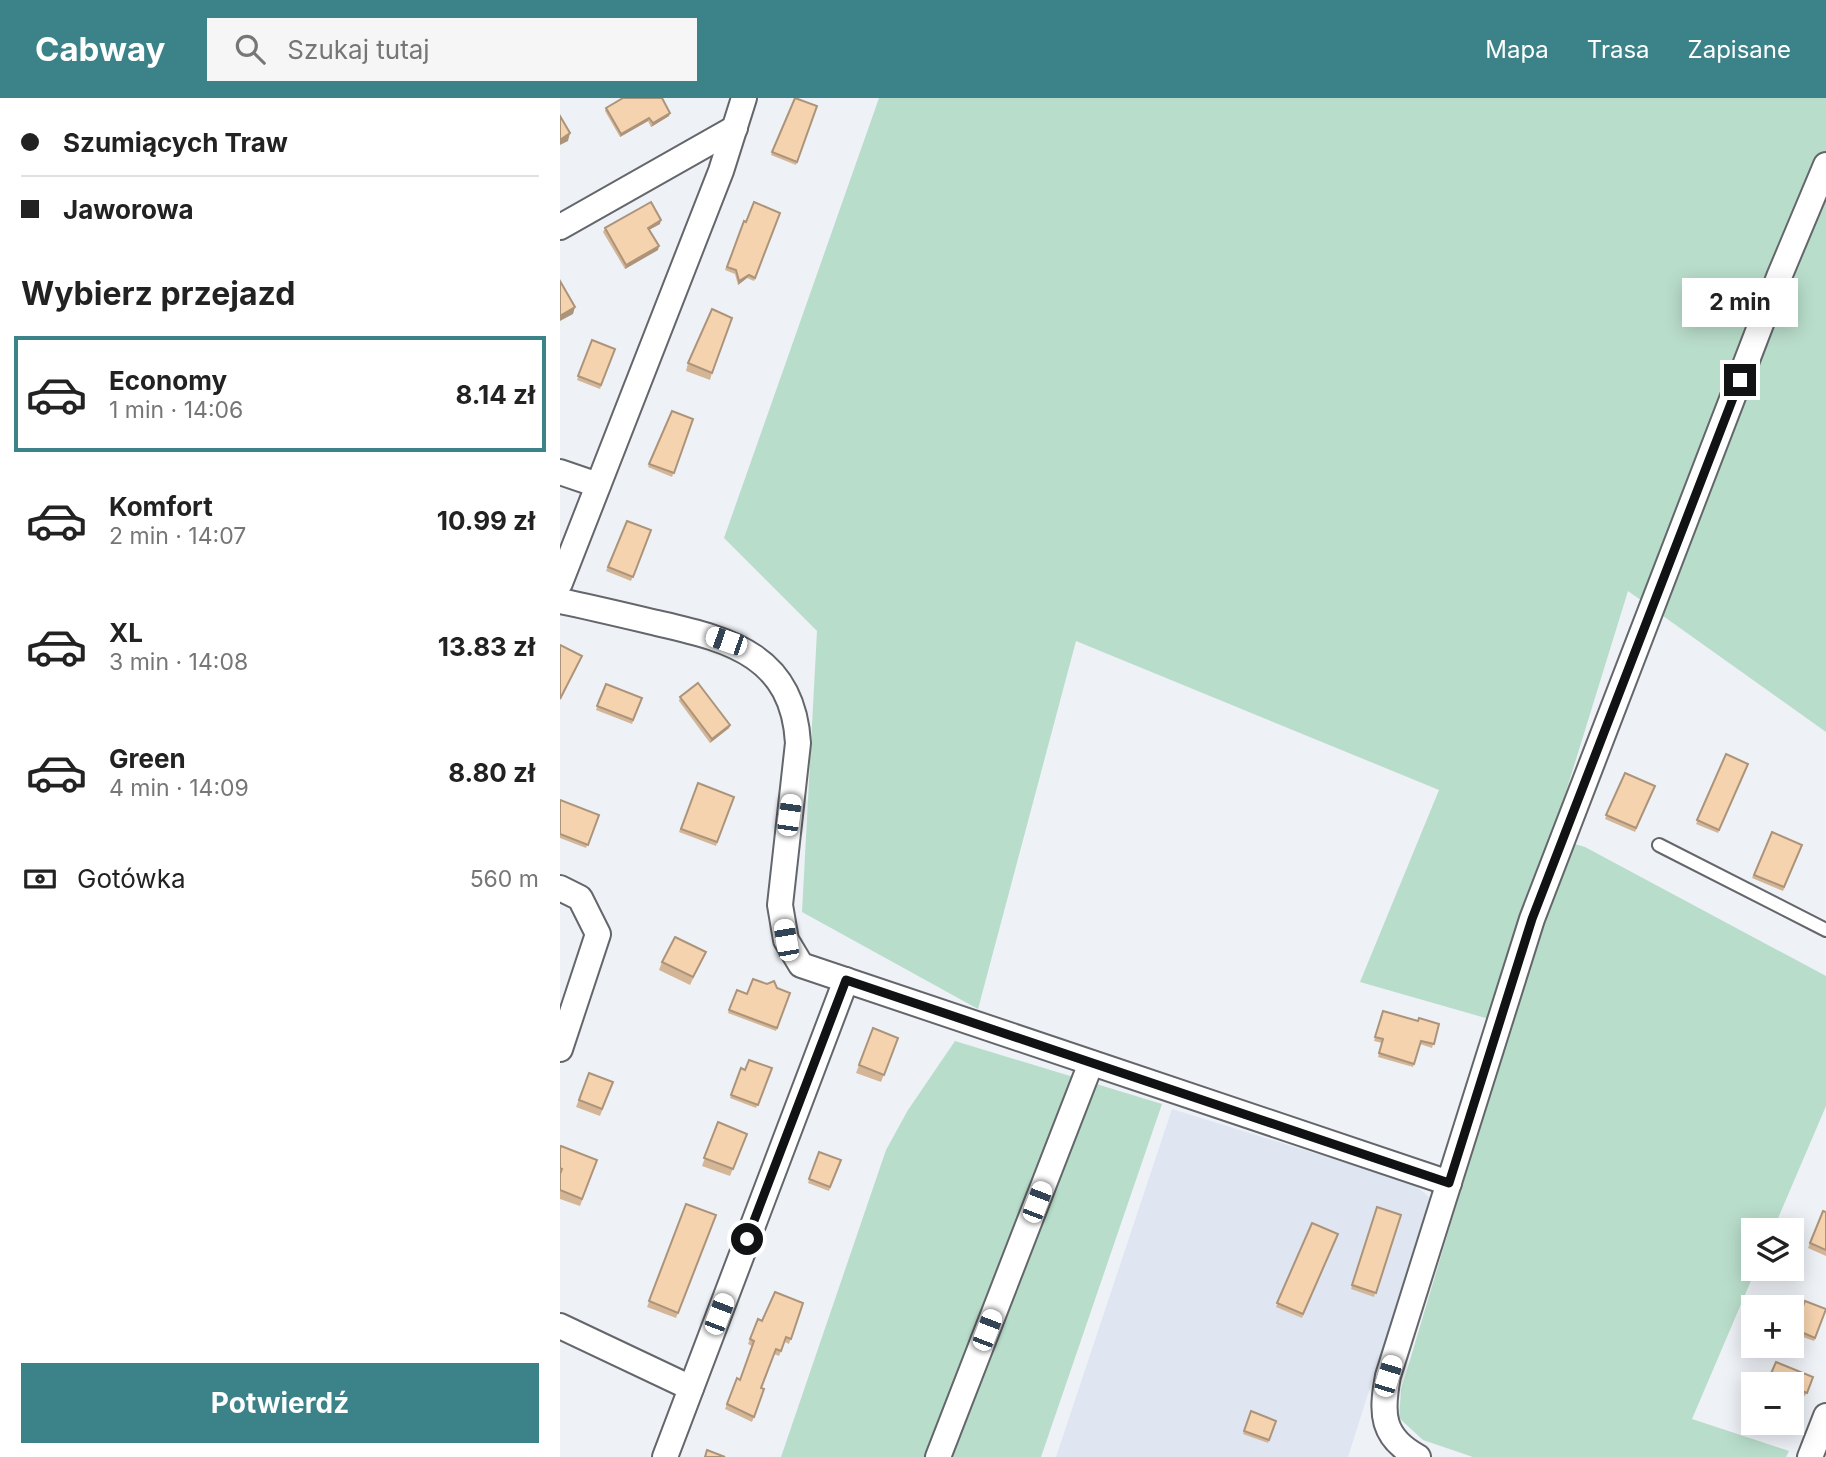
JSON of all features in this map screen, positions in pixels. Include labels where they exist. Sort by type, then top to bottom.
[{"type":"street","points":[[560,583],[721,171],[744,98]]},
{"type":"street","points":[[560,227],[735,128]]},
{"type":"street","points":[[1418,1457],[1397,1443],[1388,1430],[1384,1415],[1384,1398],[1388,1376],[1532,919],[1779,277],[1826,165]]},
{"type":"street","points":[[560,472],[598,485]]},
{"type":"street","points":[[560,600],[726,641],[762,661],[786,691],[797,723],[798,743],[779,905],[786,940],[801,965],[1449,1183]]},
{"type":"street","points":[[560,888],[580,898],[598,934],[560,1049]]},
{"type":"street","points":[[665,1457],[846,980]]},
{"type":"street","points":[[938,1457],[1090,1063]]},
{"type":"street","points":[[560,1326],[691,1388]]},
{"type":"street","points":[[1810,1457],[1826,1416]]},
{"type":"lane","points":[[1658,845],[1826,930]]},
{"type":"shaded area","points":[[1172,1109],[1414,1184],[1430,1198],[1348,1457],[1056,1457]]},
{"type":"green space","points":[[879,98],[1826,98],[1826,732],[1628,591],[1552,837],[1585,847],[1826,976],[1826,1106],[1778,1218],[1741,1218],[1741,1281],[1751,1281],[1745,1295],[1741,1295],[1741,1304],[1692,1419],[1789,1451],[1786,1457],[1473,1457],[1423,1440],[1399,1418],[1401,1390],[1510,1025],[1360,982],[1439,790],[1076,641],[978,1009],[802,912],[817,631],[724,538]]},
{"type":"green space","points":[[955,1041],[1162,1104],[1041,1457],[781,1457],[886,1150],[908,1110]]},
{"type":"building","points":[[623,98],[662,98],[670,113],[653,123],[649,118],[621,134],[606,108]]},
{"type":"building","points":[[795,98],[817,106],[797,162],[772,152]]},
{"type":"building","points":[[560,116],[570,133],[560,140]]},
{"type":"building","points":[[651,202],[661,220],[648,228],[659,246],[626,265],[605,228]]},
{"type":"building","points":[[754,202],[780,213],[755,278],[749,275],[739,281],[736,270],[727,267]]},
{"type":"building","points":[[560,281],[575,307],[560,316]]},
{"type":"building","points":[[712,309],[732,318],[712,373],[688,363]]},
{"type":"building","points":[[592,340],[615,349],[601,385],[578,376]]},
{"type":"building","points":[[672,411],[693,419],[674,473],[649,464]]},
{"type":"building","points":[[627,521],[651,530],[633,577],[608,567]]},
{"type":"building","points":[[560,645],[582,656],[560,699]]},
{"type":"building","points":[[698,683],[730,725],[712,739],[680,697]]},
{"type":"building","points":[[606,684],[642,698],[633,720],[597,706]]},
{"type":"building","points":[[1726,754],[1748,764],[1719,830],[1697,820]]},
{"type":"building","points":[[1625,773],[1655,786],[1636,828],[1606,815]]},
{"type":"building","points":[[698,783],[734,797],[717,842],[681,829]]},
{"type":"building","points":[[560,800],[599,815],[588,845],[560,834]]},
{"type":"building","points":[[1772,832],[1802,845],[1784,887],[1754,875]]},
{"type":"building","points":[[675,937],[706,952],[693,977],[662,962]]},
{"type":"building","points":[[753,979],[767,984],[774,981],[777,988],[790,993],[777,1028],[729,1010],[737,990],[747,994]]},
{"type":"building","points":[[1383,1011],[1439,1024],[1434,1044],[1421,1041],[1414,1064],[1379,1053],[1383,1039],[1375,1037]]},
{"type":"building","points":[[873,1028],[898,1038],[884,1075],[859,1065]]},
{"type":"building","points":[[749,1060],[772,1068],[758,1105],[731,1095],[741,1068],[745,1070]]},
{"type":"building","points":[[589,1073],[613,1082],[602,1109],[579,1100]]},
{"type":"building","points":[[718,1122],[747,1134],[733,1169],[704,1158]]},
{"type":"building","points":[[561,1146],[597,1160],[582,1199],[560,1190]]},
{"type":"building","points":[[819,1152],[841,1160],[830,1187],[809,1179]]},
{"type":"building","points":[[686,1204],[716,1215],[678,1313],[649,1301]]},
{"type":"building","points":[[1377,1207],[1401,1215],[1376,1293],[1352,1285]]},
{"type":"building","points":[[1823,1211],[1826,1212],[1826,1250],[1810,1243]]},
{"type":"building","points":[[1312,1223],[1338,1234],[1303,1314],[1277,1303]]},
{"type":"building","points":[[775,1292],[803,1303],[791,1339],[786,1337],[781,1351],[776,1349],[761,1388],[764,1389],[754,1417],[727,1404],[737,1378],[740,1380],[754,1341],[750,1339],[758,1319],[762,1321]]},
{"type":"building","points":[[1805,1301],[1826,1309],[1815,1338],[1804,1333]]},
{"type":"building","points":[[1776,1362],[1801,1372],[1772,1372]]},
{"type":"building","points":[[1804,1373],[1813,1377],[1807,1393],[1804,1392]]},
{"type":"building","points":[[1251,1411],[1276,1421],[1269,1440],[1244,1431]]},
{"type":"building","points":[[707,1450],[725,1457],[705,1457]]},
{"type":"route","points":[[747,1239],[846,980],[1449,1183],[1532,919],[1740,380]]}]
